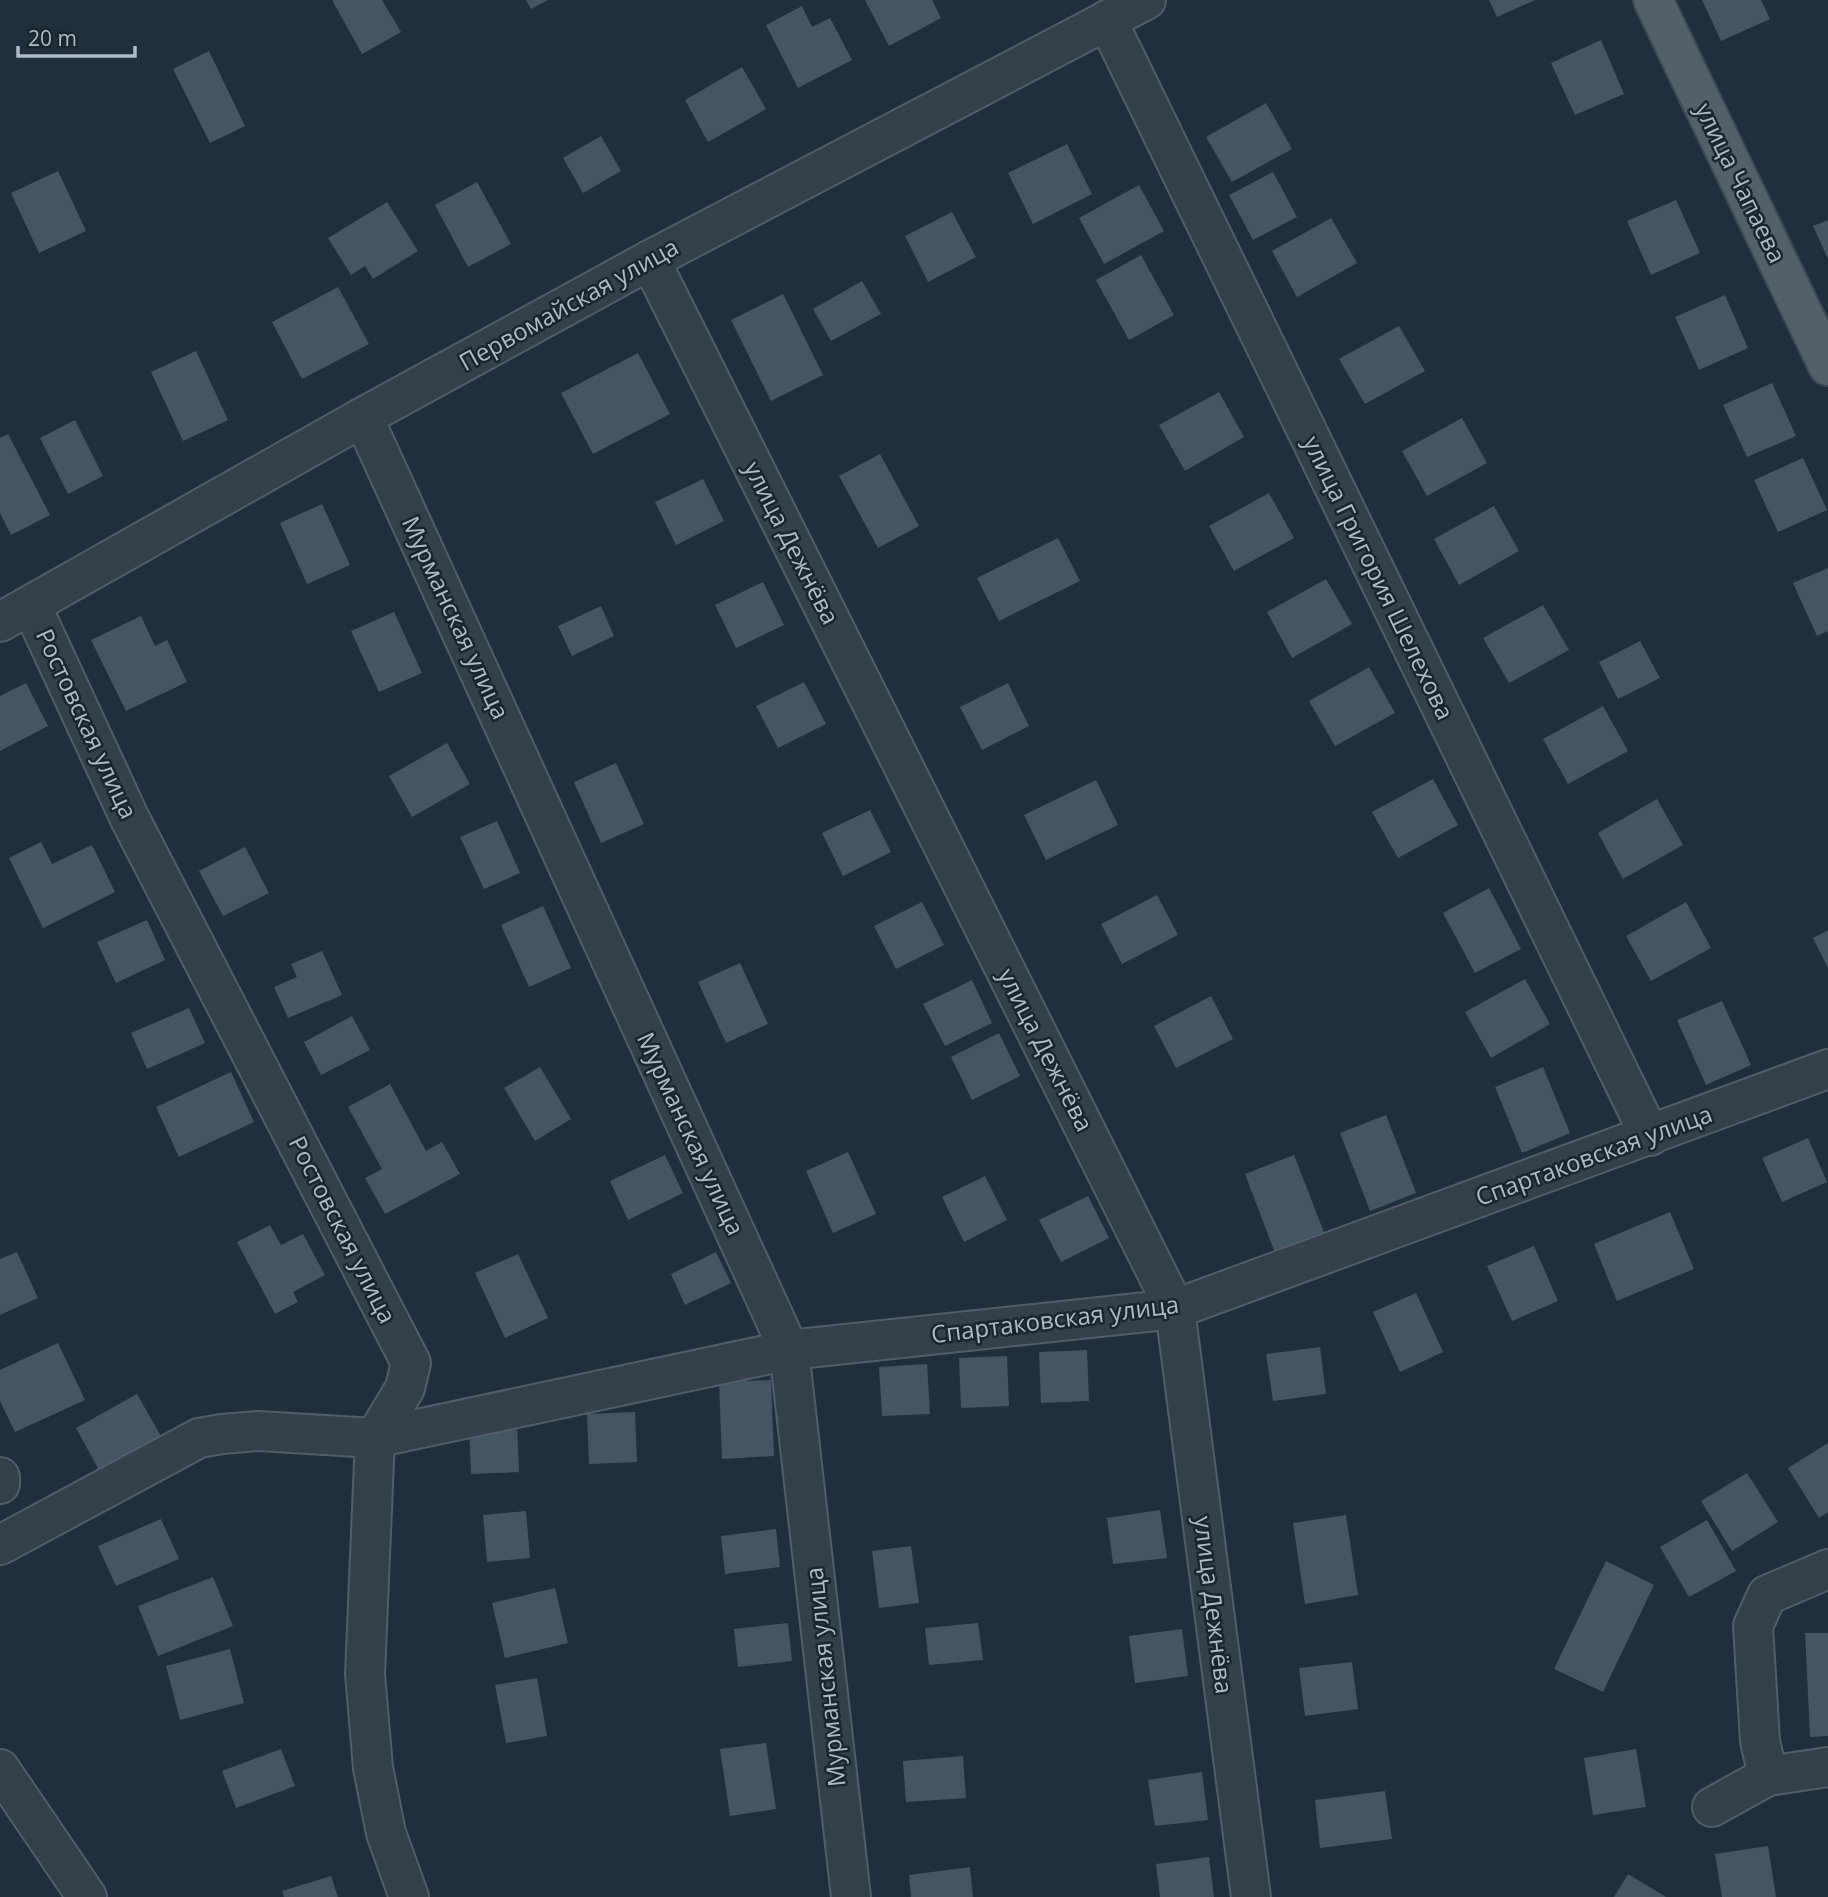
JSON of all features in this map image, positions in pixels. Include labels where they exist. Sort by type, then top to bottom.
[{"type":"main road","name":"улица Чапаева","points":[[1653,0],[1828,366]]},
{"type":"street","name":"Первомайская улица","points":[[15,614],[363,417],[650,260],[1146,0]]},
{"type":"street","name":"улица Григория Шелехова","points":[[1107,20],[1650,1136]]},
{"type":"street","name":"улица Дежнёва","points":[[650,260],[1175,1310],[1251,1897]]},
{"type":"street","name":"Мурманская улица","points":[[363,417],[789,1350],[851,1897]]},
{"type":"street","name":"Ростовская улица","points":[[15,614],[130,819],[411,1363],[405,1388],[375,1438],[365,1674],[373,1768],[386,1833],[409,1897]]},
{"type":"street","name":"Спартаковская улица","points":[[0,1545],[199,1438],[258,1431],[375,1438],[789,1350],[1175,1310],[1828,1069]]},
{"type":"street","points":[[0,1477],[0,1484]]},
{"type":"street","points":[[1768,1776],[1760,1741],[1753,1626],[1767,1595],[1828,1569]]},
{"type":"street","points":[[1712,1807],[1768,1776],[1828,1767]]},
{"type":"street","points":[[0,1769],[87,1897]]},
{"type":"building","points":[[332,0],[382,0],[401,32],[362,54]]},
{"type":"building","points":[[526,0],[548,0],[531,9]]},
{"type":"building","points":[[865,0],[932,0],[941,18],[889,46]]},
{"type":"building","points":[[1489,0],[1535,0],[1497,17]]},
{"type":"building","points":[[1702,0],[1761,0],[1770,19],[1721,41]]},
{"type":"building","points":[[802,6],[812,27],[830,18],[852,60],[798,88],[766,25]]},
{"type":"building","points":[[1601,40],[1624,94],[1575,115],[1551,63]]},
{"type":"building","points":[[209,51],[245,126],[210,143],[173,69]]},
{"type":"building","points":[[742,67],[766,109],[708,142],[685,100]]},
{"type":"building","points":[[1266,103],[1292,149],[1232,182],[1206,137]]},
{"type":"building","points":[[601,136],[621,171],[583,193],[563,158]]},
{"type":"building","points":[[1067,144],[1092,194],[1033,224],[1008,173]]},
{"type":"building","points":[[58,171],[86,231],[39,253],[11,193]]},
{"type":"building","points":[[1273,172],[1297,217],[1253,240],[1229,195]]},
{"type":"building","points":[[477,182],[511,244],[468,267],[435,205]]},
{"type":"building","points":[[1139,185],[1164,231],[1104,264],[1079,218]]},
{"type":"building","points":[[1676,200],[1700,253],[1651,275],[1627,221]]},
{"type":"building","points":[[387,202],[418,251],[373,279],[365,266],[351,275],[328,238]]},
{"type":"building","points":[[952,212],[976,257],[928,282],[905,236]]},
{"type":"building","points":[[1331,218],[1357,263],[1297,297],[1272,251]]},
{"type":"building","points":[[1828,220],[1828,259],[1813,226]]},
{"type":"building","points":[[1141,255],[1174,315],[1129,340],[1096,280]]},
{"type":"building","points":[[862,281],[881,314],[831,341],[813,309]]},
{"type":"building","points":[[338,287],[369,344],[302,379],[272,322]]},
{"type":"building","points":[[783,294],[823,375],[771,401],[731,320]]},
{"type":"building","points":[[1725,295],[1748,348],[1699,370],[1675,317]]},
{"type":"building","points":[[1399,326],[1425,371],[1365,404],[1339,359]]},
{"type":"building","points":[[196,351],[228,420],[183,441],[151,372]]},
{"type":"building","points":[[638,353],[670,414],[593,454],[561,393]]},
{"type":"building","points":[[1772,383],[1796,436],[1747,457],[1723,405]]},
{"type":"building","points":[[1219,392],[1244,437],[1185,471],[1159,425]]},
{"type":"building","points":[[1462,418],[1487,463],[1427,496],[1402,451]]},
{"type":"building","points":[[75,420],[103,476],[68,494],[40,438]]},
{"type":"building","points":[[8,434],[50,515],[11,535],[0,513],[0,438]]},
{"type":"building","points":[[880,454],[919,526],[878,548],[839,476]]},
{"type":"building","points":[[1803,458],[1827,510],[1778,532],[1754,480]]},
{"type":"building","points":[[703,479],[724,521],[676,545],[655,502]]},
{"type":"building","points":[[1269,493],[1294,538],[1234,571],[1209,526]]},
{"type":"building","points":[[322,504],[350,565],[307,584],[280,523]]},
{"type":"building","points":[[1494,506],[1519,551],[1459,585],[1434,539]]},
{"type":"building","points":[[1058,538],[1080,581],[999,621],[977,578]]},
{"type":"building","points":[[1828,568],[1828,631],[1817,636],[1793,583]]},
{"type":"building","points":[[1326,579],[1352,624],[1292,658],[1267,612]]},
{"type":"building","points":[[763,582],[784,625],[736,648],[715,605]]},
{"type":"building","points":[[1543,605],[1569,650],[1509,683],[1483,638]]},
{"type":"building","points":[[601,606],[614,636],[572,656],[558,626]]},
{"type":"building","points":[[394,612],[422,673],[379,692],[351,631]]},
{"type":"building","points":[[141,616],[155,646],[167,640],[187,682],[126,711],[91,640]]},
{"type":"building","points":[[1640,641],[1660,678],[1618,699],[1599,662]]},
{"type":"building","points":[[1369,667],[1395,713],[1335,746],[1309,701]]},
{"type":"building","points":[[804,682],[826,724],[778,748],[756,706]]},
{"type":"building","points":[[26,683],[48,726],[0,751],[0,696]]},
{"type":"building","points":[[1008,683],[1029,726],[982,750],[960,707]]},
{"type":"building","points":[[1603,706],[1628,751],[1568,784],[1543,739]]},
{"type":"building","points":[[447,743],[470,784],[412,817],[389,776]]},
{"type":"building","points":[[616,763],[644,824],[601,843],[574,782]]},
{"type":"building","points":[[1433,779],[1458,825],[1398,858],[1372,812]]},
{"type":"building","points":[[1096,780],[1118,825],[1046,860],[1024,815]]},
{"type":"building","points":[[1657,799],[1683,845],[1623,879],[1598,833]]},
{"type":"building","points":[[870,810],[891,852],[843,876],[822,833]]},
{"type":"building","points":[[497,821],[520,873],[484,889],[460,837]]},
{"type":"building","points":[[41,842],[52,864],[92,845],[115,892],[43,928],[9,858]]},
{"type":"building","points":[[245,847],[269,893],[223,916],[199,871]]},
{"type":"building","points":[[1489,888],[1521,949],[1475,973],[1443,913]]},
{"type":"building","points":[[1157,895],[1178,935],[1122,964],[1101,924]]},
{"type":"building","points":[[922,902],[944,945],[896,969],[874,926]]},
{"type":"building","points":[[1686,902],[1711,948],[1651,981],[1626,936]]},
{"type":"building","points":[[543,906],[571,968],[529,987],[501,925]]},
{"type":"building","points":[[147,920],[165,960],[116,983],[97,942]]},
{"type":"building","points":[[1828,930],[1828,968],[1813,938]]},
{"type":"building","points":[[322,951],[342,995],[288,1018],[274,987],[297,977],[291,964]]},
{"type":"building","points":[[740,963],[768,1024],[726,1043],[698,982]]},
{"type":"building","points":[[1525,979],[1550,1024],[1491,1058],[1465,1012]]},
{"type":"building","points":[[972,980],[992,1023],[945,1046],[923,1004]]},
{"type":"building","points":[[1211,996],[1233,1039],[1176,1068],[1154,1026]]},
{"type":"building","points":[[1722,1001],[1751,1065],[1706,1085],[1677,1020]]},
{"type":"building","points":[[189,1008],[205,1043],[147,1069],[131,1033]]},
{"type":"building","points":[[352,1016],[370,1050],[321,1075],[304,1042]]},
{"type":"building","points":[[999,1033],[1020,1076],[972,1100],[951,1057]]},
{"type":"building","points":[[540,1067],[571,1119],[535,1141],[504,1088]]},
{"type":"building","points":[[1543,1067],[1570,1133],[1522,1153],[1495,1087]]},
{"type":"building","points":[[231,1072],[254,1122],[179,1157],[156,1107]]},
{"type":"building","points":[[390,1084],[426,1151],[442,1142],[460,1174],[385,1214],[365,1178],[382,1169],[348,1107]]},
{"type":"building","points":[[1386,1115],[1416,1193],[1370,1211],[1340,1133]]},
{"type":"building","points":[[1808,1138],[1827,1182],[1782,1202],[1762,1158]]},
{"type":"building","points":[[848,1152],[876,1214],[833,1233],[806,1171]]},
{"type":"building","points":[[665,1155],[683,1193],[628,1220],[610,1181]]},
{"type":"building","points":[[1294,1155],[1325,1235],[1275,1253],[1245,1174]]},
{"type":"building","points":[[985,1176],[1007,1220],[964,1242],[942,1197]]},
{"type":"building","points":[[1088,1196],[1109,1238],[1061,1262],[1039,1220]]},
{"type":"building","points":[[1670,1212],[1694,1269],[1617,1301],[1594,1244]]},
{"type":"building","points":[[270,1225],[281,1245],[303,1234],[325,1275],[293,1292],[298,1302],[275,1314],[237,1242]]},
{"type":"building","points":[[1534,1246],[1558,1301],[1512,1321],[1487,1266]]},
{"type":"building","points":[[17,1252],[38,1298],[0,1315],[0,1259]]},
{"type":"building","points":[[716,1252],[731,1283],[685,1305],[671,1274]]},
{"type":"building","points":[[518,1254],[548,1318],[505,1338],[475,1273]]},
{"type":"building","points":[[1416,1293],[1443,1352],[1400,1372],[1373,1312]]},
{"type":"building","points":[[58,1343],[85,1400],[15,1432],[0,1401],[0,1370]]},
{"type":"building","points":[[1320,1347],[1326,1394],[1273,1401],[1266,1354]]},
{"type":"building","points":[[1087,1350],[1089,1401],[1041,1403],[1039,1352]]},
{"type":"building","points":[[1007,1356],[1009,1406],[961,1408],[959,1358]]},
{"type":"building","points":[[927,1364],[930,1414],[882,1416],[879,1367]]},
{"type":"building","points":[[771,1380],[774,1456],[722,1459],[719,1382]]},
{"type":"building","points":[[137,1394],[162,1438],[100,1472],[76,1428]]},
{"type":"building","points":[[635,1412],[637,1462],[589,1464],[587,1414]]},
{"type":"building","points":[[517,1422],[519,1472],[471,1474],[469,1424]]},
{"type":"building","points":[[1828,1443],[1828,1512],[1819,1518],[1788,1468]]},
{"type":"building","points":[[1747,1473],[1778,1522],[1732,1551],[1701,1501]]},
{"type":"building","points":[[1160,1510],[1167,1558],[1113,1564],[1107,1518]]},
{"type":"building","points":[[526,1511],[530,1558],[487,1562],[483,1515]]},
{"type":"building","points":[[1346,1515],[1358,1595],[1305,1604],[1293,1523]]},
{"type":"building","points":[[161,1519],[179,1559],[116,1586],[98,1546]]},
{"type":"building","points":[[1707,1520],[1736,1571],[1689,1597],[1660,1547]]},
{"type":"building","points":[[776,1529],[780,1567],[725,1574],[721,1536]]},
{"type":"building","points":[[911,1546],[919,1603],[879,1608],[872,1551]]},
{"type":"building","points":[[1606,1561],[1654,1585],[1603,1692],[1554,1669]]},
{"type":"building","points":[[213,1577],[233,1626],[158,1656],[138,1606]]},
{"type":"building","points":[[555,1588],[568,1643],[505,1658],[492,1603]]},
{"type":"building","points":[[788,1623],[792,1661],[738,1667],[734,1629]]},
{"type":"building","points":[[978,1623],[983,1660],[929,1665],[925,1628]]},
{"type":"building","points":[[1182,1629],[1188,1676],[1135,1683],[1129,1636]]},
{"type":"building","points":[[1805,1633],[1828,1633],[1828,1736],[1810,1737]]},
{"type":"building","points":[[230,1649],[244,1703],[180,1720],[166,1666]]},
{"type":"building","points":[[1352,1662],[1358,1709],[1305,1716],[1299,1668]]},
{"type":"building","points":[[537,1678],[547,1736],[506,1743],[495,1685]]},
{"type":"building","points":[[766,1743],[776,1809],[730,1816],[720,1749]]},
{"type":"building","points":[[281,1749],[295,1786],[236,1808],[222,1771]]},
{"type":"building","points":[[1636,1749],[1646,1807],[1593,1815],[1584,1758]]},
{"type":"building","points":[[963,1756],[966,1798],[906,1802],[903,1761]]},
{"type":"building","points":[[1202,1772],[1208,1820],[1155,1826],[1148,1780]]},
{"type":"building","points":[[1385,1791],[1392,1839],[1320,1848],[1315,1800]]},
{"type":"building","points":[[1768,1846],[1776,1897],[1722,1897],[1715,1854]]},
{"type":"building","points":[[1209,1857],[1214,1897],[1160,1897],[1156,1864]]},
{"type":"building","points":[[970,1867],[973,1897],[911,1897],[909,1875]]},
{"type":"building","points":[[1628,1874],[1666,1897],[1614,1897]]},
{"type":"building","points":[[331,1876],[338,1897],[284,1897],[282,1891]]}]
